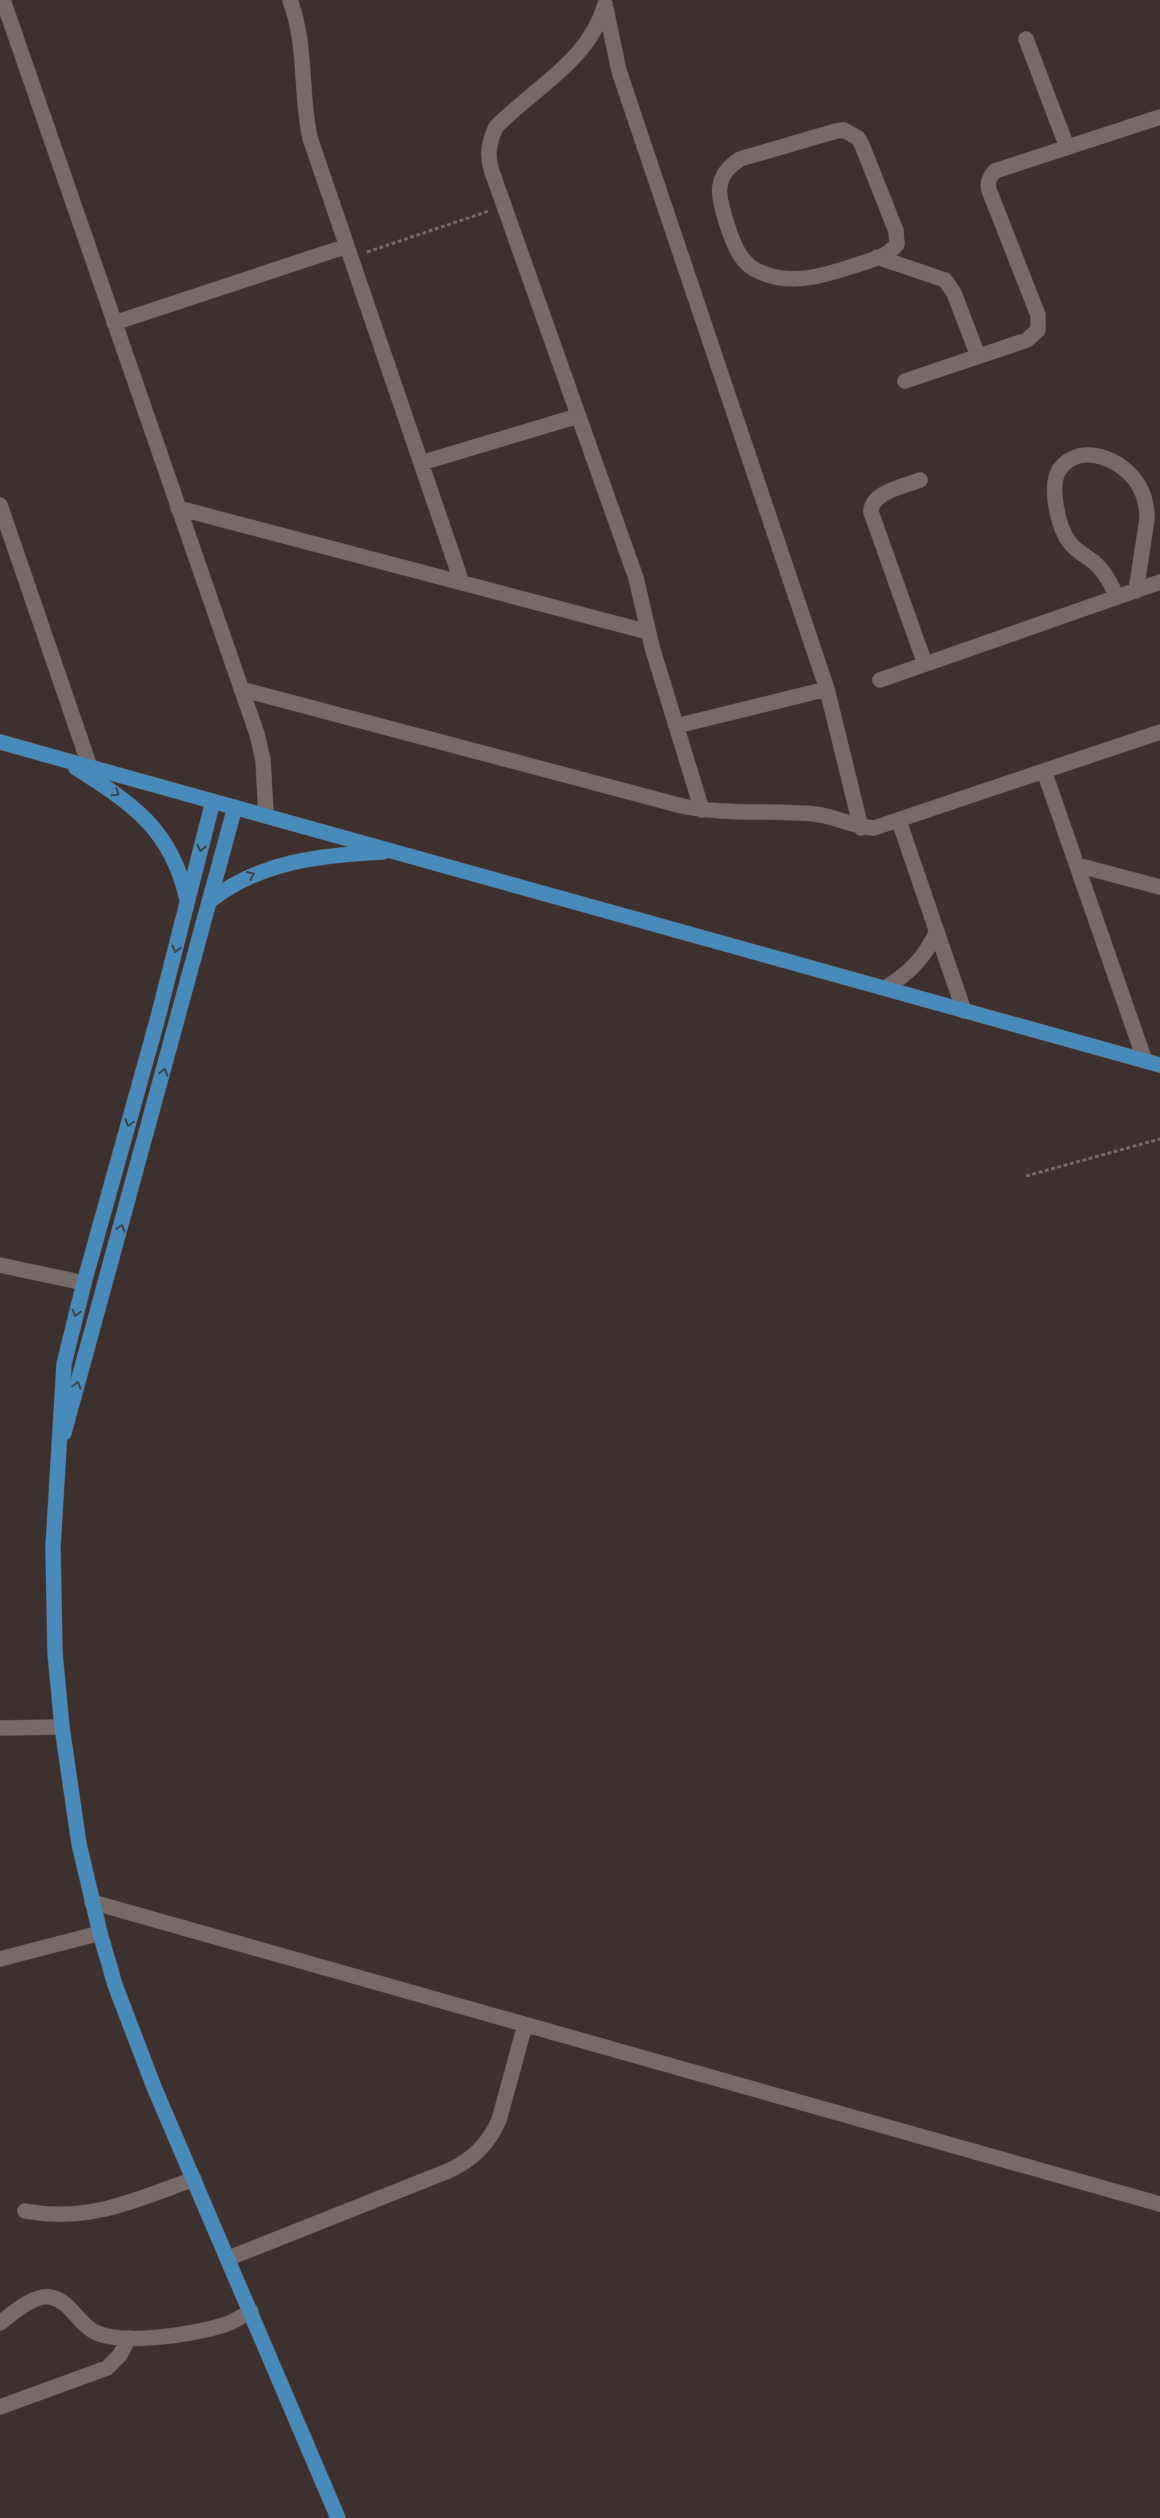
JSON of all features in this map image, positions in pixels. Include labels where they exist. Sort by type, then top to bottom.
[{"type":"main road","points":[[0,742],[266,814],[395,852],[1160,1065]]},
{"type":"main road","points":[[60,758],[120,795],[147,820],[169,850],[177,867],[188,902]]},
{"type":"main road","points":[[213,801],[158,1021],[84,1283],[64,1364],[60,1392],[52,1600],[62,1726],[78,1834],[100,1932],[133,2036],[338,2518]]},
{"type":"main road","points":[[59,1449],[236,806]]},
{"type":"main road","points":[[210,901],[242,878],[287,863],[346,854],[395,852]]},
{"type":"street","points":[[3,0],[241,689],[263,760],[266,814]]},
{"type":"street","points":[[290,0],[300,40],[305,109],[310,138],[462,582]]},
{"type":"street","points":[[605,2],[600,23],[574,58],[496,127],[490,140],[488,155],[504,206],[636,578],[648,632],[702,810]]},
{"type":"street","points":[[605,2],[608,26],[619,71],[827,689],[861,828]]},
{"type":"street","points":[[1026,39],[1067,147]]},
{"type":"street","points":[[905,381],[1027,340],[1038,330],[1038,315],[989,190],[988,180],[995,171],[1160,117]]},
{"type":"street","points":[[877,257],[893,250],[898,238],[862,145],[852,133],[836,131],[740,159],[730,166],[723,175],[719,187],[720,199],[739,254],[747,264],[757,271],[787,278],[804,279],[821,277],[877,257],[945,280],[954,293],[978,356]]},
{"type":"street","points":[[114,322],[349,252]]},
{"type":"street","points":[[421,463],[578,416]]},
{"type":"street","points":[[1117,597],[1104,574],[1066,538],[1054,495],[1054,486],[1060,470],[1074,458],[1089,455],[1115,463],[1124,469],[1139,486],[1147,508],[1147,519],[1136,590]]},
{"type":"street","points":[[920,480],[879,496],[873,502],[871,512],[925,664]]},
{"type":"street","points":[[0,505],[7,544],[90,767]]},
{"type":"street","points":[[178,508],[648,632]]},
{"type":"street","points":[[880,680],[1160,582]]},
{"type":"street","points":[[241,689],[702,810],[741,814],[812,814],[840,820],[861,828],[882,827],[1160,732]]},
{"type":"street","points":[[676,726],[827,689]]},
{"type":"street","points":[[1044,771],[1145,1060]]},
{"type":"street","points":[[899,821],[964,1010]]},
{"type":"street","points":[[1077,865],[1160,887]]},
{"type":"street","points":[[885,988],[902,978],[917,965],[937,930]]},
{"type":"street","points":[[0,1265],[84,1283]]},
{"type":"street","points":[[0,1728],[62,1726]]},
{"type":"street","points":[[92,1902],[1160,2204]]},
{"type":"street","points":[[0,1959],[100,1932]]},
{"type":"street","points":[[229,2258],[448,2171],[474,2156],[493,2134],[499,2120],[525,2025]]},
{"type":"street","points":[[25,2211],[47,2215],[91,2214],[194,2179]]},
{"type":"street","points":[[0,2323],[38,2298],[49,2297],[61,2301],[80,2322],[95,2332],[111,2338],[184,2334],[226,2324],[251,2311]]},
{"type":"street","points":[[0,2407],[107,2368],[120,2355],[128,2338]]},
{"type":"path","points":[[349,252],[504,206]]},
{"type":"path","points":[[1026,1176],[1160,1139]]}]
